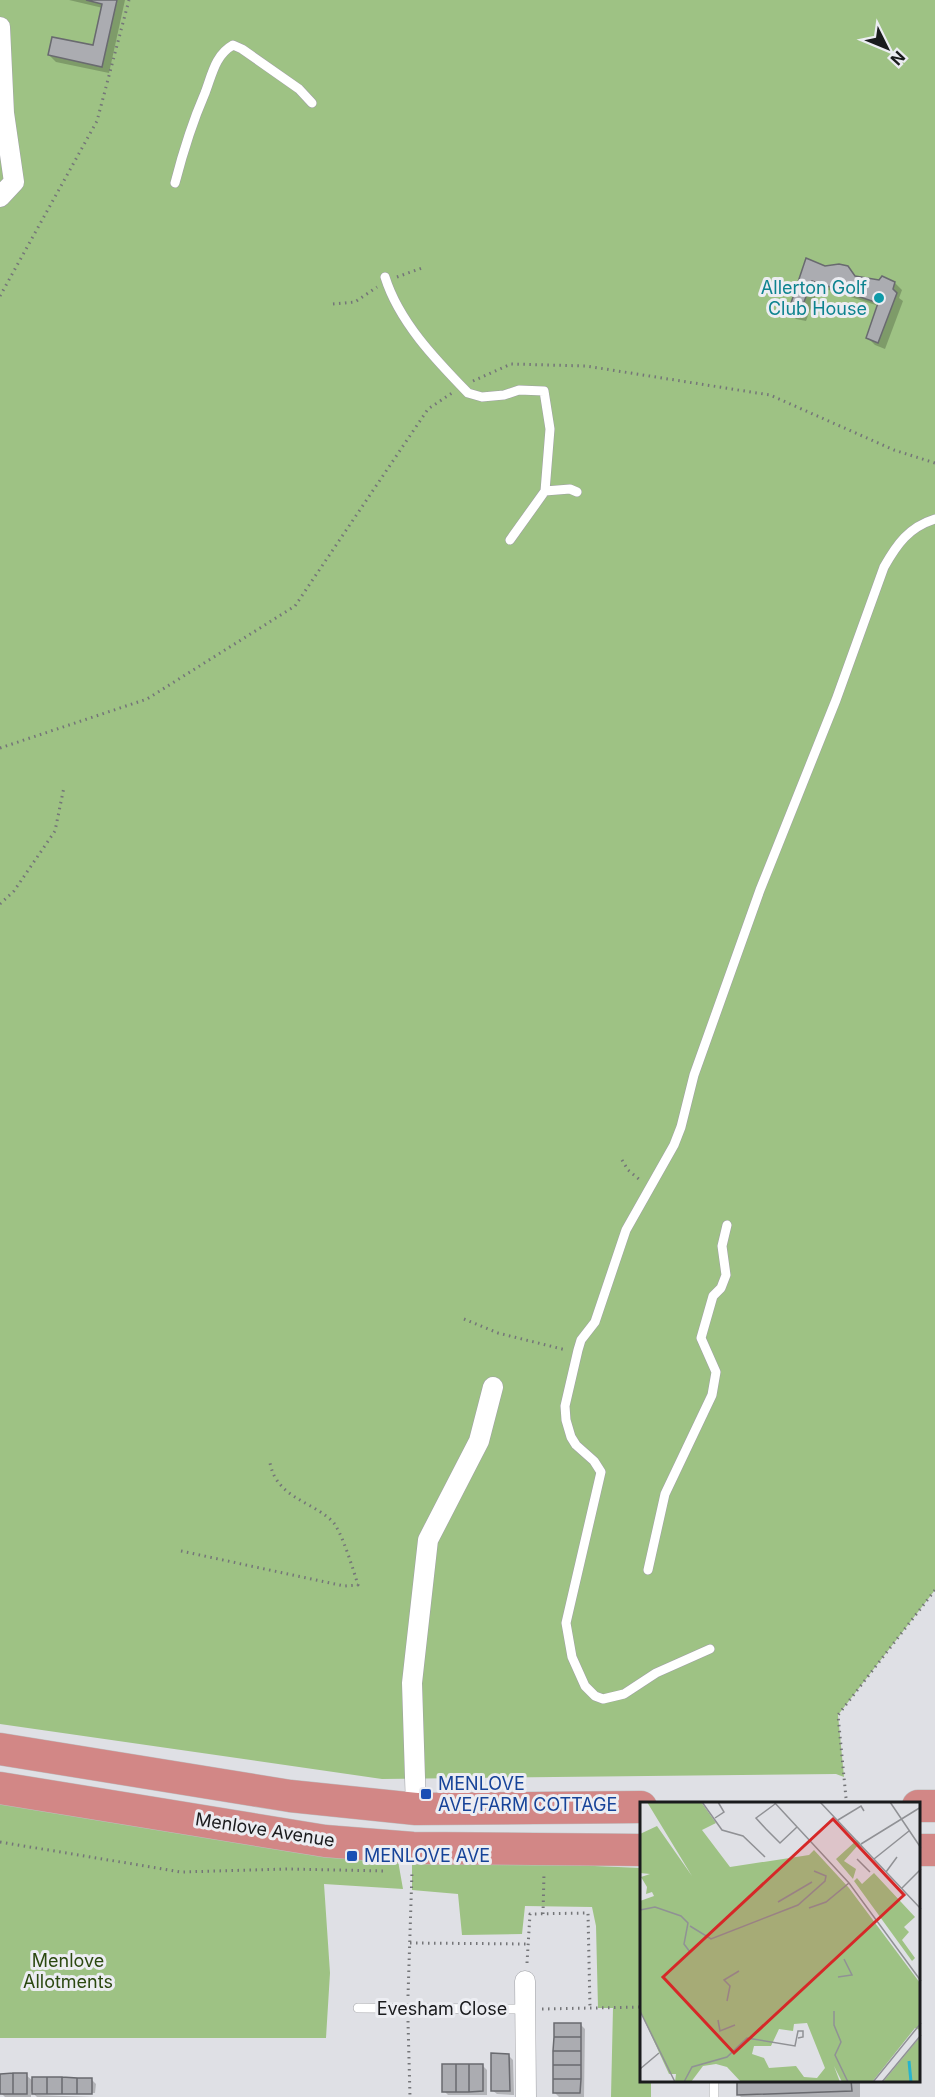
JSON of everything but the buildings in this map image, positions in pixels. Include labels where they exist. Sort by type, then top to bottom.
[{"type":"highway","name":"Menlove Avenue","points":[[0,1749],[290,1796],[416,1809],[640,1807]]},
{"type":"highway","name":"Menlove Avenue","points":[[0,1788],[325,1841],[413,1848],[640,1850]]},
{"type":"highway","points":[[413,1848],[416,1809]]},
{"type":"street","points":[[0,27],[4,113],[14,182],[0,197]]},
{"type":"street","points":[[416,1809],[412,1683],[428,1540],[479,1441],[493,1387]]},
{"type":"street","name":"Evesham Close","points":[[525,1981],[526,2097]]},
{"type":"lane","points":[[175,183],[186,142],[215,67],[225,50],[233,45],[292,84],[312,103]]},
{"type":"lane","points":[[386,277],[389,289],[407,324],[468,393],[482,397],[504,395],[519,390],[544,391],[550,429],[545,491],[510,540]]},
{"type":"lane","points":[[545,491],[570,489],[577,492]]},
{"type":"lane","points":[[710,1649],[656,1674],[624,1695],[603,1698],[595,1696],[585,1686],[572,1657],[566,1623],[601,1472],[594,1461],[576,1445],[571,1437],[565,1406],[581,1340],[595,1322],[626,1230],[674,1145],[681,1127],[694,1075],[760,890],[836,700],[884,567],[892,553],[917,525],[935,519]]},
{"type":"lane","points":[[648,1570],[665,1494],[712,1395],[716,1372],[701,1338],[713,1296],[721,1288],[726,1275],[722,1246],[727,1225]]},
{"type":"lane","name":"Evesham Close","points":[[358,2008],[526,2009]]},
{"type":"path","points":[[0,296],[97,121],[129,0]]},
{"type":"path","points":[[0,748],[147,699],[296,606],[428,409],[461,386],[511,364],[586,366],[770,395],[894,450],[935,463]]},
{"type":"path","points":[[0,904],[14,891],[55,831],[64,787]]},
{"type":"path","points":[[622,1160],[628,1170],[649,1187]]},
{"type":"path","points":[[464,1319],[498,1334],[574,1352],[577,1355]]},
{"type":"path","points":[[181,1551],[345,1586],[358,1585],[334,1522],[281,1487],[272,1474],[270,1463]]},
{"type":"path","points":[[846,1798],[838,1715],[935,1590]]},
{"type":"path","points":[[0,1842],[181,1872],[286,1869],[389,1872]]},
{"type":"path","points":[[410,2097],[408,2009],[413,1848]]},
{"type":"path","points":[[543,1914],[544,1850]]},
{"type":"path","points":[[525,1981],[530,1914],[588,1913],[590,2008]]},
{"type":"path","points":[[410,1943],[528,1944]]},
{"type":"path","points":[[526,2009],[640,2007]]},
{"type":"green space","points":[[0,0],[935,0],[935,1590],[838,1715],[844,1777],[836,1774],[382,1779],[0,1724]]},
{"type":"green space","name":"Menlove Allotments","points":[[0,1802],[397,1855],[403,1889],[324,1884],[330,1973],[326,2038],[0,2038]]},
{"type":"green space","points":[[412,1858],[640,1868],[640,2082],[651,2082],[651,2097],[611,2097],[613,2008],[598,2008],[596,1926],[592,1907],[525,1906],[522,1934],[462,1935],[458,1894],[412,1890]]},
{"type":"place","name":"Allerton Golf Club House","points":[[879,298]]},
{"type":"place","name":"MENLOVE AVE/FARM COTTAGE","points":[[426,1794]]},
{"type":"place","name":"MENLOVE AVE","points":[[352,1856]]}]
